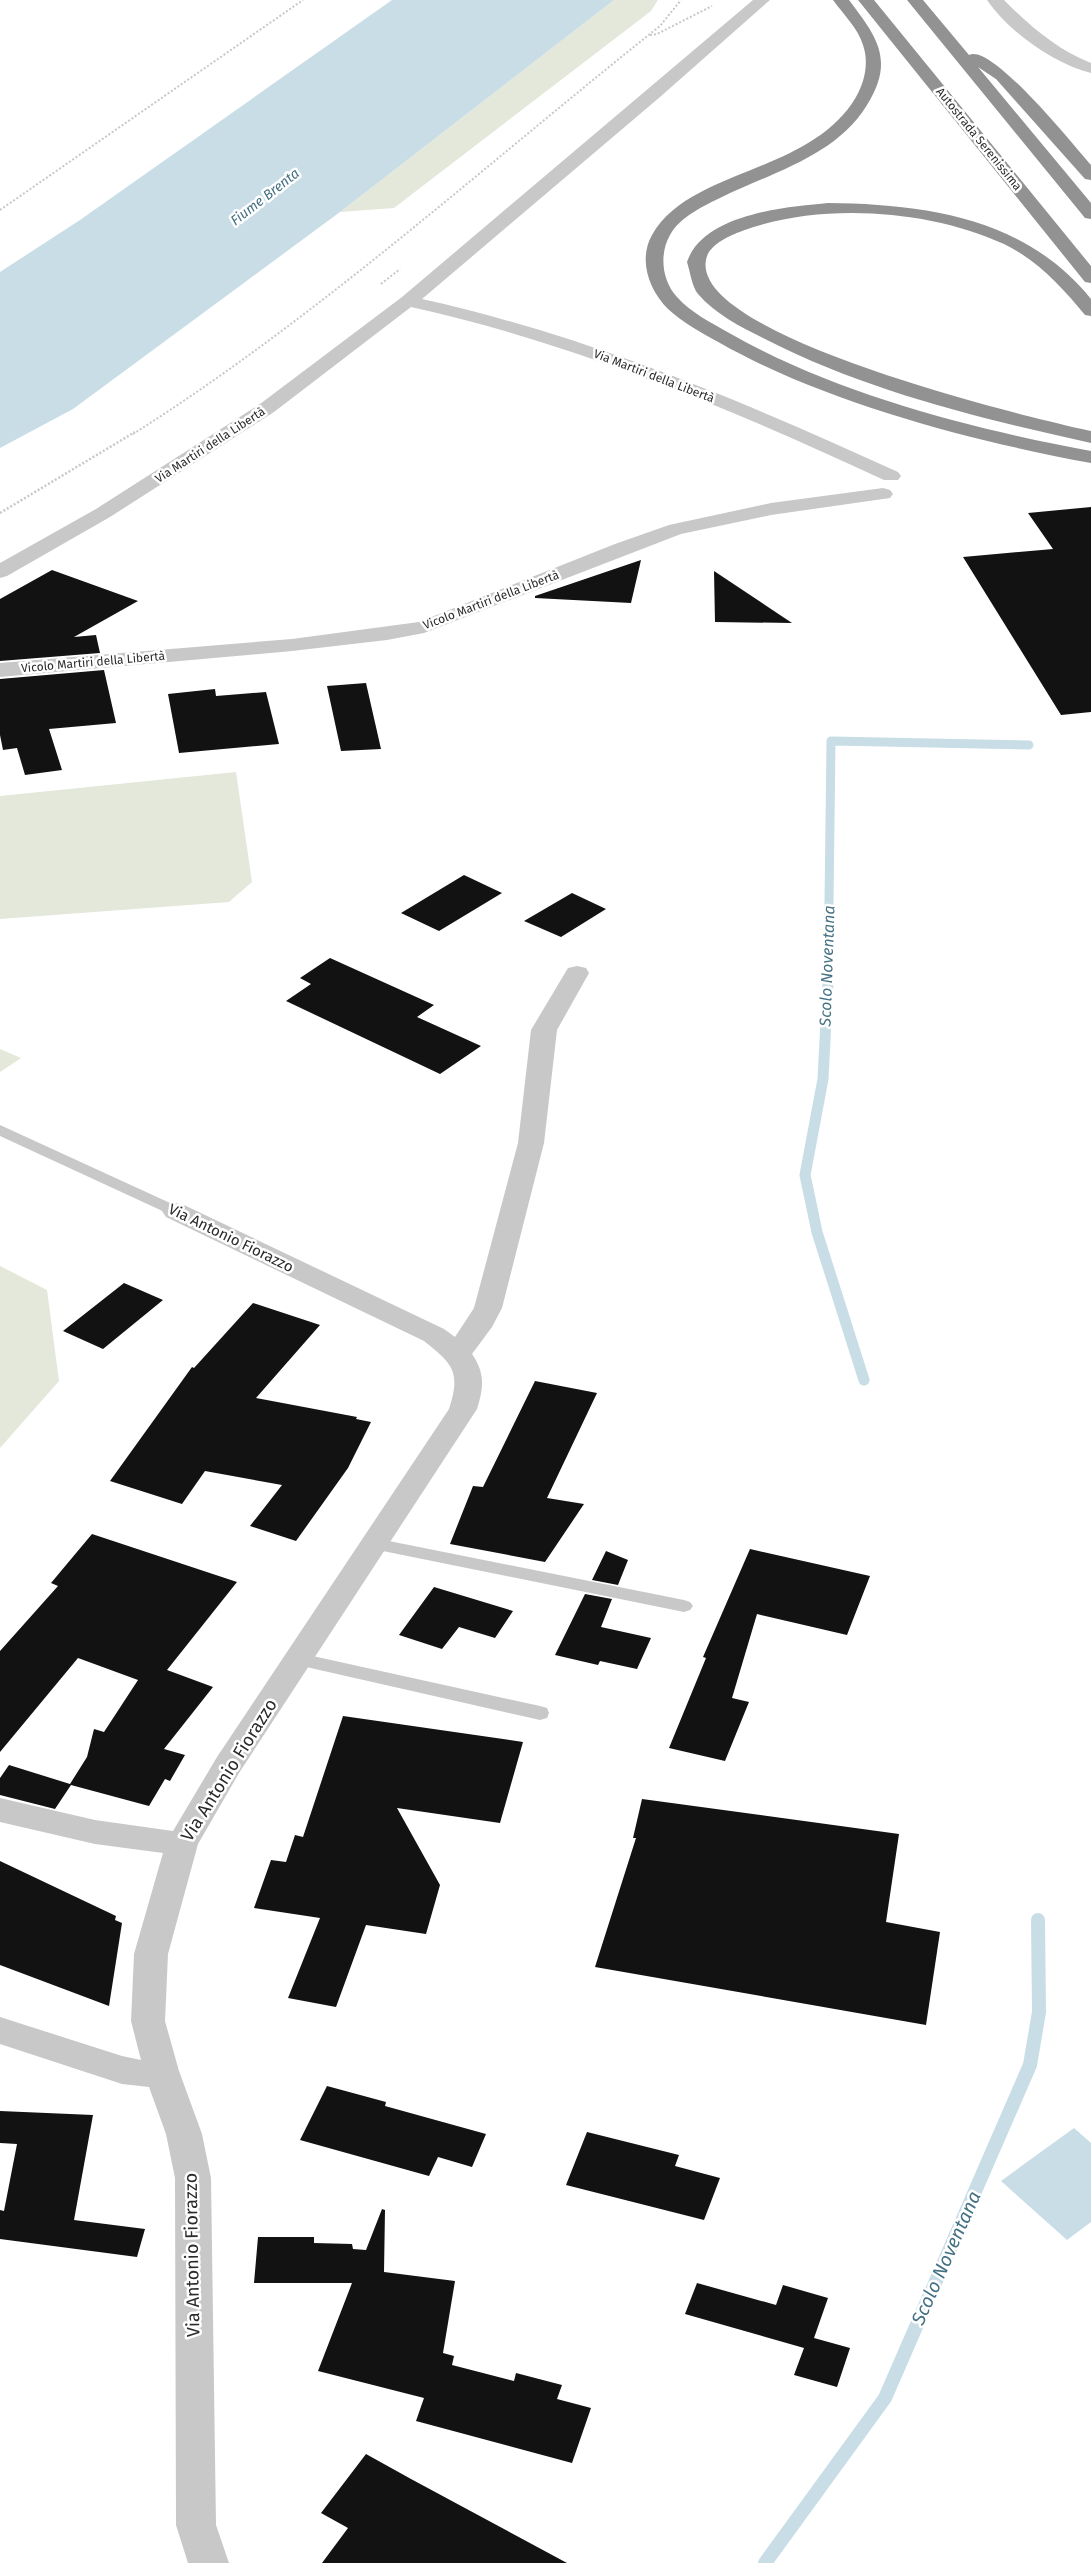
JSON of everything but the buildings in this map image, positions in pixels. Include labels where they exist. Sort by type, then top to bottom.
[{"type":"highway","points":[[841,0],[871,44],[874,67],[868,92],[842,127],[810,149],[700,201],[680,214],[665,229],[654,252],[654,272],[666,295],[688,317],[721,337],[772,363],[920,415],[997,437],[1088,457]]},
{"type":"highway","name":"Autostrada Serenissima","points":[[866,0],[1091,278]]},
{"type":"highway","points":[[915,0],[1091,214]]},
{"type":"highway","points":[[944,35],[1002,76],[1091,175]]},
{"type":"highway","points":[[1088,437],[943,402],[874,379],[810,354],[746,322],[714,300],[699,282],[695,264],[700,252],[718,235],[742,224],[776,214],[829,209],[912,214],[976,228],[1018,244],[1038,256],[1052,268],[1091,311]]},
{"type":"street","name":"Via Martiri della Libertà","points":[[0,572],[110,508],[267,408],[408,301],[654,94],[762,0]]},
{"type":"street","points":[[995,0],[1033,38],[1064,59],[1091,68]]},
{"type":"street","name":"Via Martiri della Libertà","points":[[408,301],[464,312],[519,327],[646,371],[808,438],[887,485]]},
{"type":"street","name":"Vicolo Martiri della Libertà","points":[[0,670],[292,645],[415,629],[454,616],[622,548],[676,529],[887,485]]},
{"type":"street","points":[[458,1353],[478,1327],[488,1308],[531,1143],[544,1030],[577,973]]},
{"type":"street","name":"Via Antonio Fiorazzo","points":[[175,1211],[434,1336],[458,1353],[469,1372],[470,1389],[463,1409],[228,1765],[182,1844],[152,1954],[148,2021],[161,2070],[184,2134],[193,2178],[196,2525],[206,2559],[209,2563]]},
{"type":"street","points":[[0,1810],[95,1832],[182,1844]]},
{"type":"street","points":[[0,2030],[122,2070],[144,2074],[161,2070]]},
{"type":"lane","name":"Via Antonio Fiorazzo","points":[[0,1130],[175,1211]]},
{"type":"lane","points":[[374,1544],[684,1606]]},
{"type":"lane","points":[[299,1658],[540,1713]]},
{"type":"path","points":[[0,210],[303,0]]},
{"type":"path","points":[[0,514],[236,365],[332,292],[660,26],[681,0]]},
{"type":"path","points":[[649,35],[656,34],[717,4]]},
{"type":"path","points":[[377,287],[403,266]]},
{"type":"shaded area","points":[[614,0],[658,0],[651,11],[394,208],[340,212]]},
{"type":"shaded area","points":[[236,772],[252,882],[229,902],[0,919],[0,796]]},
{"type":"shaded area","points":[[0,1049],[21,1058],[0,1072]]},
{"type":"shaded area","points":[[0,1266],[47,1290],[59,1381],[0,1448]]},
{"type":"water","name":"Fiume Brenta","points":[[392,0],[614,0],[340,212],[73,409],[0,448],[0,272],[80,220]]},
{"type":"water","points":[[1074,2128],[1091,2143],[1091,2222],[1067,2240],[1001,2181]]},
{"type":"waterway","name":"Scolo Noventana","points":[[828,983],[831,741],[1029,745]]},
{"type":"waterway","name":"Scolo Noventana","points":[[828,982],[823,1079],[805,1175],[817,1232],[864,1380]]},
{"type":"waterway","name":"Scolo Noventana","points":[[765,2563],[885,2398],[1030,2065],[1039,2012],[1038,1920]]}]
